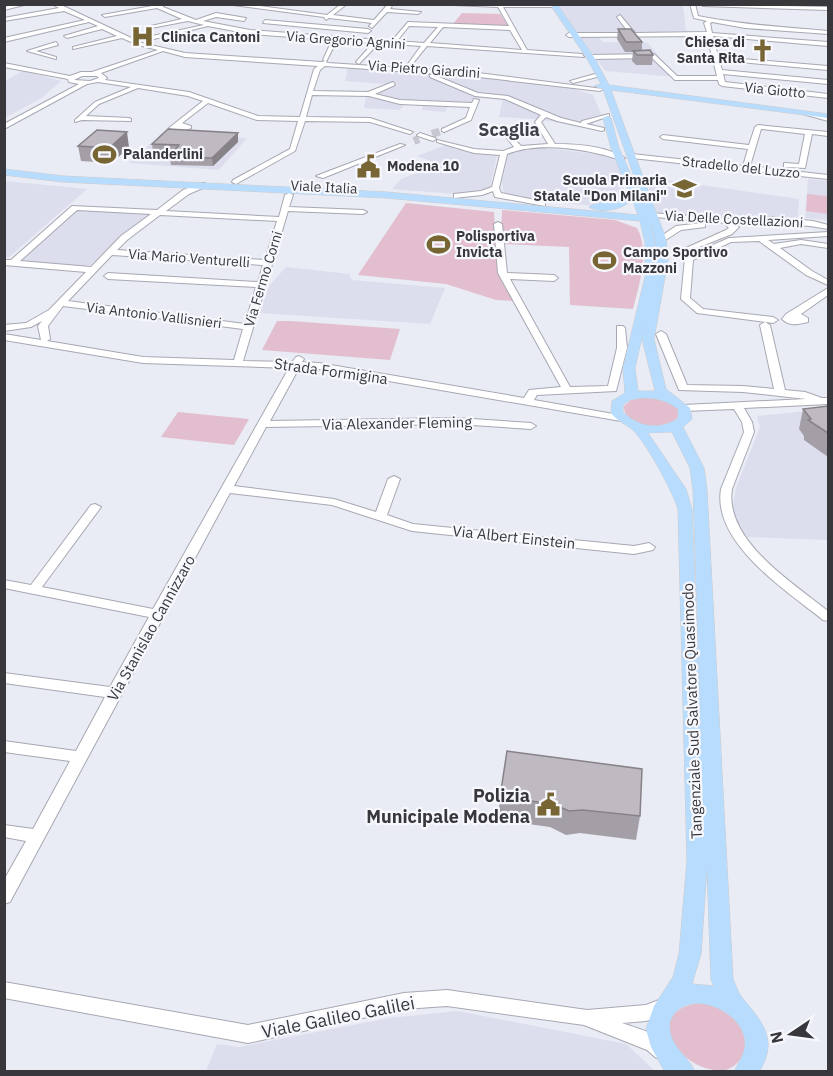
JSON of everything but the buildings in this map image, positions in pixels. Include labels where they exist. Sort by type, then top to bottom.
[{"type":"main road","points":[[551,5],[586,56],[601,86],[607,115],[605,126]]},
{"type":"main road","points":[[601,86],[605,126],[633,189],[649,217]]},
{"type":"main road","name":"Via Pietro Giardini","points":[[601,86],[793,112]]},
{"type":"main road","name":"Via Pietro Giardini","points":[[601,86],[715,105],[805,113],[828,118]]},
{"type":"main road","points":[[630,100],[655,98],[715,105]]},
{"type":"main road","points":[[605,126],[622,121],[617,108],[621,103]]},
{"type":"main road","points":[[605,126],[630,152],[663,260],[648,339],[660,389],[682,418],[658,430],[637,427],[619,411],[632,395],[629,368],[656,241]]},
{"type":"main road","name":"Viale Italia","points":[[4,167],[66,174],[236,182],[254,179],[457,196],[542,207]]},
{"type":"main road","name":"Viale Italia","points":[[4,172],[63,179],[386,195],[542,207],[564,206],[649,217]]},
{"type":"main road","points":[[564,206],[616,206],[629,199],[633,189]]},
{"type":"main road","points":[[542,207],[649,217]]},
{"type":"main road","points":[[542,207],[622,219],[638,227],[656,241]]},
{"type":"main road","points":[[632,395],[666,396]]},
{"type":"main road","name":"Tangenziale Sud Salvatore Quasimodo","points":[[682,418],[699,483],[722,980],[734,1004],[747,1017],[755,1033],[757,1050],[748,1069]]},
{"type":"main road","name":"Tangenziale Sud Salvatore Quasimodo","points":[[637,427],[679,489],[685,509],[697,861],[690,954],[683,980],[661,1014],[658,1027],[660,1041],[671,1063]]},
{"type":"main road","points":[[668,1004],[678,997],[706,993],[734,1004]]},
{"type":"main road","points":[[671,1063],[683,1071]]},
{"type":"street","points":[[4,9],[26,4]]},
{"type":"street","name":"Via Pietro Giardini","points":[[54,4],[164,50],[480,72],[601,86]]},
{"type":"street","points":[[105,15],[168,4]]},
{"type":"street","points":[[227,4],[376,22]]},
{"type":"street","points":[[250,32],[289,4]]},
{"type":"street","points":[[301,37],[345,4]]},
{"type":"street","points":[[359,40],[391,4]]},
{"type":"street","points":[[433,4],[551,5]]},
{"type":"street","points":[[692,4],[696,17],[745,26],[828,32]]},
{"type":"street","points":[[703,4],[828,9]]},
{"type":"street","points":[[459,13],[465,5]]},
{"type":"street","name":"Via Gregorio Agnini","points":[[155,6],[209,26],[250,32],[586,56],[654,56]]},
{"type":"street","points":[[499,6],[525,51]]},
{"type":"street","points":[[4,20],[63,7]]},
{"type":"street","name":"Via Pietro Giardini","points":[[63,7],[140,44],[185,55],[325,62]]},
{"type":"street","points":[[387,10],[418,12]]},
{"type":"street","points":[[195,22],[216,15],[244,19]]},
{"type":"street","points":[[620,17],[633,34]]},
{"type":"street","points":[[153,27],[188,20]]},
{"type":"street","points":[[449,26],[454,20]]},
{"type":"street","points":[[711,20],[706,23],[720,78]]},
{"type":"street","points":[[4,40],[88,21]]},
{"type":"street","points":[[265,22],[368,31]]},
{"type":"street","points":[[393,43],[408,24],[513,28]]},
{"type":"street","points":[[154,37],[209,26]]},
{"type":"street","points":[[441,26],[407,68],[444,79],[477,95],[506,97],[559,120],[605,126]]},
{"type":"street","points":[[67,36],[102,27]]},
{"type":"street","points":[[4,33],[60,45],[30,51],[54,58]]},
{"type":"street","points":[[572,35],[709,34],[828,44]]},
{"type":"street","points":[[75,48],[122,36]]},
{"type":"street","points":[[254,179],[293,150],[317,69],[325,62],[335,39]]},
{"type":"street","points":[[466,48],[472,40]]},
{"type":"street","points":[[359,62],[377,42]]},
{"type":"street","points":[[140,44],[147,50],[146,55]]},
{"type":"street","points":[[649,49],[677,79],[720,78],[828,82]]},
{"type":"street","points":[[49,74],[93,74],[164,50]]},
{"type":"street","points":[[4,127],[85,83],[102,79],[120,67],[164,50]]},
{"type":"street","points":[[154,55],[185,55]]},
{"type":"street","points":[[715,58],[828,68]]},
{"type":"street","points":[[4,65],[85,83]]},
{"type":"street","name":"Via Pietro Giardini","points":[[407,68],[531,77]]},
{"type":"street","points":[[480,72],[506,72],[585,90],[601,86]]},
{"type":"street","points":[[444,79],[446,76],[461,73]]},
{"type":"street","points":[[4,121],[81,74]]},
{"type":"street","points":[[93,74],[102,79],[136,87],[189,94],[250,116],[301,120],[370,120],[410,132]]},
{"type":"street","name":"Via Giotto","points":[[720,78],[828,96]]},
{"type":"street","points":[[568,81],[588,80],[601,86]]},
{"type":"street","points":[[369,94],[393,84]]},
{"type":"street","points":[[129,120],[80,119],[97,103],[136,87]]},
{"type":"street","points":[[127,91],[171,97]]},
{"type":"street","points":[[309,93],[369,94],[400,102],[474,105]]},
{"type":"street","points":[[444,130],[469,119],[477,95]]},
{"type":"street","points":[[176,125],[208,100]]},
{"type":"street","points":[[545,114],[538,122],[554,147]]},
{"type":"street","points":[[605,126],[607,115]]},
{"type":"street","points":[[559,120],[605,126]]},
{"type":"street","points":[[746,168],[758,127],[828,134]]},
{"type":"street","points":[[502,129],[518,147]]},
{"type":"street","points":[[653,158],[667,129]]},
{"type":"street","points":[[779,164],[802,166],[809,132]]},
{"type":"street","points":[[663,137],[752,147]]},
{"type":"street","points":[[320,176],[421,140],[474,151],[504,153],[518,147],[554,147],[600,151],[621,158]]},
{"type":"street","points":[[600,151],[615,148]]},
{"type":"street","name":"Stradello del Luzzo","points":[[630,152],[653,158],[828,177]]},
{"type":"street","points":[[504,153],[495,188],[498,195],[505,199],[542,207]]},
{"type":"street","points":[[168,184],[177,192],[172,202]]},
{"type":"street","points":[[45,339],[43,326],[58,306],[109,252],[172,202],[192,188],[202,185]]},
{"type":"street","points":[[457,196],[482,193],[495,188]]},
{"type":"street","name":"Via Fermo Corni","points":[[239,360],[289,195]]},
{"type":"street","points":[[9,263],[75,208],[281,219]]},
{"type":"street","points":[[285,208],[363,212]]},
{"type":"street","name":"Via Delle Costellazioni","points":[[649,217],[713,220],[785,219],[828,227]]},
{"type":"street","name":"Via Delle Costellazioni","points":[[649,217],[730,225],[779,222],[798,228]]},
{"type":"street","points":[[798,228],[813,223]]},
{"type":"street","points":[[498,224],[501,267],[567,390]]},
{"type":"street","name":"Via Delle Costellazioni","points":[[656,241],[679,228],[713,224]]},
{"type":"street","name":"Via Delle Costellazioni","points":[[730,225],[735,227],[729,232],[690,248],[690,258],[729,240],[822,236]]},
{"type":"street","points":[[798,228],[822,236]]},
{"type":"street","name":"Via Delle Costellazioni","points":[[784,236],[798,228]]},
{"type":"street","name":"Via Delle Costellazioni","points":[[759,237],[828,283]]},
{"type":"street","name":"Via Delle Costellazioni","points":[[773,247],[801,243],[828,246]]},
{"type":"street","name":"Via Mario Venturelli","points":[[109,252],[268,262]]},
{"type":"street","points":[[690,258],[684,296],[693,308],[709,313],[769,323],[790,318],[828,291]]},
{"type":"street","points":[[9,263],[92,270]]},
{"type":"street","points":[[108,276],[262,285]]},
{"type":"street","points":[[505,276],[554,278]]},
{"type":"street","points":[[4,330],[28,325],[58,306]]},
{"type":"street","name":"Via Antonio Vallisnieri","points":[[58,306],[248,327]]},
{"type":"street","points":[[769,323],[780,393]]},
{"type":"street","points":[[528,401],[531,393],[537,390],[612,389],[622,348],[620,328]]},
{"type":"street","name":"Strada Formigina","points":[[4,330],[87,351]]},
{"type":"street","points":[[661,334],[683,388],[780,393],[824,402]]},
{"type":"street","name":"Strada Formigina","points":[[4,337],[87,351],[298,362],[528,401],[619,411]]},
{"type":"street","name":"Via Stanislao Cannizzaro","points":[[4,897],[157,614],[298,362]]},
{"type":"street","points":[[757,392],[765,404]]},
{"type":"street","points":[[682,418],[765,404],[824,402]]},
{"type":"street","points":[[739,409],[824,402]]},
{"type":"street","points":[[739,409],[747,422],[748,432],[727,488],[725,507],[729,521],[750,550],[828,617]]},
{"type":"street","name":"Via Alexander Fleming","points":[[264,424],[457,421],[531,426]]},
{"type":"street","points":[[381,515],[394,479]]},
{"type":"street","name":"Via Albert Einstein","points":[[228,489],[334,502],[412,526],[634,550],[649,547]]},
{"type":"street","points":[[34,590],[95,507]]},
{"type":"street","points":[[6,586],[157,614]]},
{"type":"street","points":[[4,678],[115,693]]},
{"type":"street","points":[[4,746],[80,757]]},
{"type":"street","points":[[4,831],[37,836]]},
{"type":"street","name":"Viale Galileo Galilei","points":[[4,990],[248,1034],[404,1001],[447,998],[584,1017],[654,1044],[671,1063]]},
{"type":"street","points":[[584,1017],[646,1013],[668,1004]]},
{"type":"shaded area","points":[[558,5],[683,5],[686,31],[596,34],[603,42],[648,43],[676,77],[605,71]]},
{"type":"shaded area","points":[[462,13],[500,14],[509,27],[452,25]]},
{"type":"shaded area","points":[[348,68],[472,76],[568,87],[593,95],[602,116],[592,120],[595,129],[536,119],[499,117],[503,99],[480,98],[477,106],[448,105],[445,112],[422,110],[424,104],[405,103],[400,110],[364,108],[366,96],[399,85],[345,81]]},
{"type":"shaded area","points":[[23,71],[61,81],[43,97],[5,118],[5,81]]},
{"type":"shaded area","points":[[162,133],[247,138],[219,170],[129,163]]},
{"type":"shaded area","points":[[446,145],[497,155],[490,188],[467,195],[392,189],[401,179],[439,164],[417,156]]},
{"type":"shaded area","points":[[535,147],[613,156],[622,173],[625,197],[622,201],[595,206],[513,198],[504,195],[502,182],[508,152]]},
{"type":"shaded area","name":"Scuola Primaria Statale \"Don Milani\"","points":[[645,177],[799,199],[798,219],[773,217],[724,219],[661,214],[657,212]]},
{"type":"shaded area","points":[[808,179],[828,181],[828,220],[805,218]]},
{"type":"shaded area","points":[[4,181],[87,189],[8,258],[5,257]]},
{"type":"shaded area","points":[[807,194],[828,196],[828,214],[806,211]]},
{"type":"shaded area","name":"Polisportiva Invicta","points":[[406,203],[494,212],[497,267],[514,301],[496,300],[446,284],[358,275]]},
{"type":"shaded area","points":[[77,209],[153,214],[124,234],[91,265],[20,261]]},
{"type":"shaded area","name":"Campo Sportivo Mazzoni","points":[[502,210],[615,220],[637,228],[643,247],[643,258],[633,309],[570,305],[569,247],[501,244]]},
{"type":"shaded area","points":[[286,267],[349,274],[352,280],[445,288],[430,324],[260,313],[269,286]]},
{"type":"shaded area","points":[[277,321],[400,329],[390,360],[262,350]]},
{"type":"shaded area","points":[[645,397],[668,401],[677,408],[679,416],[666,424],[638,423],[626,414],[624,406],[631,400]]},
{"type":"shaded area","points":[[808,411],[828,414],[828,540],[748,537],[737,521],[733,507],[736,488],[760,427],[757,416]]},
{"type":"shaded area","points":[[178,412],[249,419],[234,445],[161,437]]},
{"type":"shaded area","points":[[704,1002],[730,1013],[736,1019],[744,1035],[744,1052],[734,1066],[726,1070],[710,1069],[694,1063],[673,1041],[669,1029],[672,1017],[683,1007]]},
{"type":"shaded area","points":[[458,1011],[626,1044],[655,1071],[206,1071],[217,1044],[239,1047],[389,1018]]},
{"type":"tunnel","points":[[432,134],[444,130]]},
{"type":"tunnel","points":[[414,141],[419,139]]},
{"type":"place","name":"Clinica Cantoni","points":[[143,37]]},
{"type":"place","name":"Chiesa di Santa Rita","points":[[763,50]]},
{"type":"place","name":"Palanderlini","points":[[105,154]]},
{"type":"place","name":"Modena 10","points":[[369,166]]},
{"type":"place","name":"Scuola Primaria Statale \"Don Milani\"","points":[[685,188]]},
{"type":"place","name":"Polisportiva Invicta","points":[[438,244]]},
{"type":"place","name":"Campo Sportivo Mazzoni","points":[[605,260]]},
{"type":"place","name":"Polizia Municipale Modena","points":[[548,805]]},
{"type":"district","name":"Scaglia","points":[[509,129]]}]
